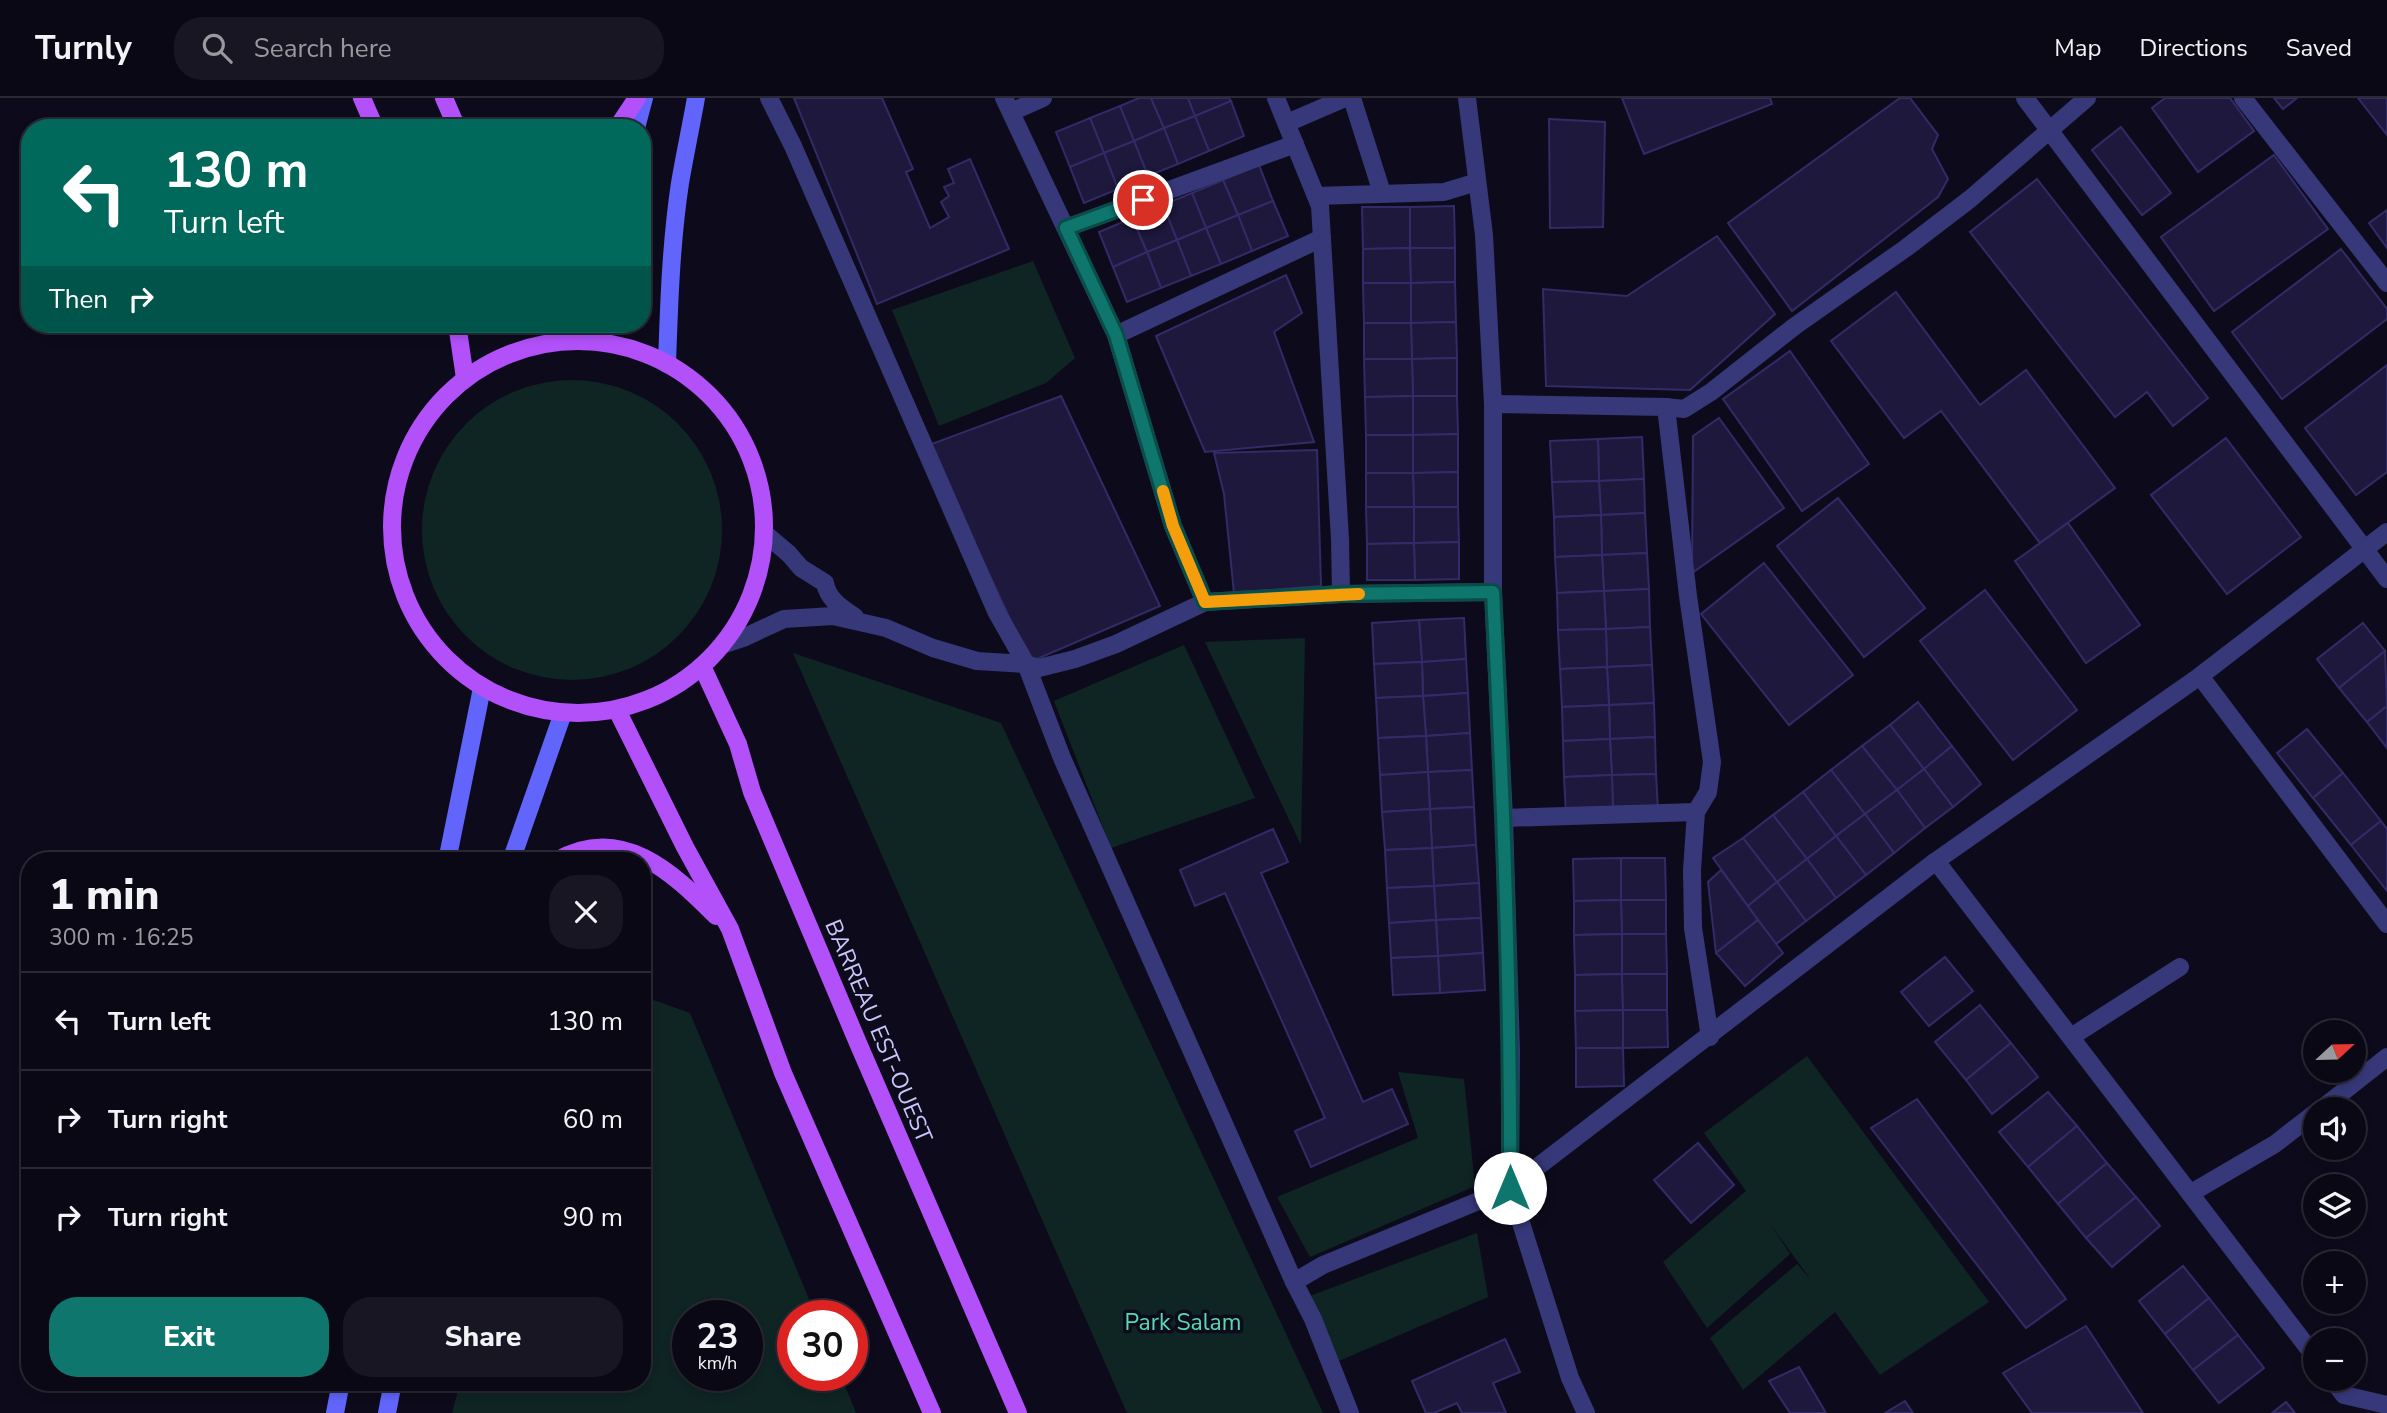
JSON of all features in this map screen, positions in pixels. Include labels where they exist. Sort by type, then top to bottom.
[{"type":"main road","points":[[362,98],[371,119]]},
{"type":"main road","points":[[444,98],[455,119]]},
{"type":"main road","points":[[623,119],[637,98]]},
{"type":"main road","points":[[458,333],[465,378]]},
{"type":"main road","points":[[554,333],[558,340]]},
{"type":"main road","points":[[583,333],[527,348],[495,360],[465,378],[421,426],[406,455],[396,486],[392,519],[393,551],[400,583],[431,641],[453,665],[482,688],[519,704],[563,713],[599,713],[648,700],[667,691],[702,666],[722,645],[739,620],[752,592],[764,533],[756,475],[746,448],[732,423],[713,400],[692,380],[667,365],[641,352],[589,333]]},
{"type":"main road","name":"BARREAU EST-OUEST","points":[[702,666],[738,744],[752,792],[815,943],[1017,1413]]},
{"type":"main road","points":[[617,710],[685,848],[730,929],[783,1073],[932,1413]]},
{"type":"main road","points":[[579,852],[600,847],[628,852]]},
{"type":"main road","points":[[651,861],[678,880],[730,929]]},
{"type":"street","points":[[638,119],[643,98]]},
{"type":"street","points":[[667,365],[673,243],[696,98]]},
{"type":"street","points":[[769,98],[793,146],[996,611],[1026,664],[1062,758],[1294,1282],[1313,1319],[1350,1413]]},
{"type":"street","points":[[1043,98],[1007,105],[1116,335],[1173,526],[1205,602]]},
{"type":"street","points":[[1276,98],[1320,206],[1341,594]]},
{"type":"street","points":[[1287,123],[1345,98]]},
{"type":"street","points":[[1352,98],[1382,193]]},
{"type":"street","points":[[1467,98],[1484,235],[1493,404],[1493,592],[1504,818],[1511,1052],[1510,1188],[1570,1378],[1586,1413]]},
{"type":"street","points":[[2025,98],[2387,579]]},
{"type":"street","points":[[1493,404],[1684,409],[1711,392],[1795,326],[1970,199],[2087,98]]},
{"type":"street","points":[[2243,98],[2387,283]]},
{"type":"street","points":[[1066,228],[1295,144]]},
{"type":"street","points":[[1317,196],[1444,192],[1476,182]]},
{"type":"street","points":[[1116,335],[1322,238]]},
{"type":"street","points":[[1665,407],[1712,762],[1708,792],[1696,812],[1692,870],[1693,928],[1710,1037]]},
{"type":"street","points":[[1294,1282],[1323,1265],[1510,1188],[1937,861],[2200,676],[2387,532]]},
{"type":"street","points":[[764,533],[801,568],[825,583],[827,592],[838,606],[860,621]]},
{"type":"street","points":[[722,645],[785,619],[833,616],[886,628],[933,648],[977,661],[1026,664],[1039,668],[1075,659],[1116,644],[1205,602],[1341,594],[1493,592]]},
{"type":"street","points":[[2200,676],[2387,923]]},
{"type":"street","points":[[449,852],[482,688]]},
{"type":"street","points":[[515,852],[563,713]]},
{"type":"street","points":[[1504,818],[1696,812]]},
{"type":"street","points":[[1937,861],[2303,1341]]},
{"type":"street","points":[[2071,1037],[2179,967]]},
{"type":"street","points":[[2336,1097],[2387,1057]]},
{"type":"street","points":[[2191,1193],[2275,1144],[2303,1122]]},
{"type":"street","points":[[335,1413],[339,1391]]},
{"type":"street","points":[[387,1413],[391,1391]]},
{"type":"street","points":[[2341,1391],[2344,1395],[2387,1405]]},
{"type":"street","points":[[2341,1413],[2344,1395]]},
{"type":"green space","points":[[1033,261],[1075,358],[1046,383],[939,426],[892,310]]},
{"type":"green space","points":[[572,380],[601,383],[629,392],[643,398],[678,424],[704,459],[710,473],[719,501],[722,530],[719,559],[710,587],[704,601],[678,636],[643,662],[629,668],[601,677],[572,680],[543,677],[515,668],[501,662],[466,636],[440,601],[434,587],[425,559],[422,530],[425,501],[434,473],[440,459],[466,424],[501,398],[515,392],[543,383]]},
{"type":"green space","points":[[1305,638],[1301,845],[1205,642]]},
{"type":"green space","points":[[1184,645],[1255,798],[1111,848],[1054,701]]},
{"type":"green space","name":"Park Salam","points":[[793,653],[1001,723],[1323,1413],[1127,1413]]},
{"type":"green space","points":[[651,999],[690,1013],[809,1300],[777,1300],[777,1391],[847,1391],[856,1413],[452,1413],[458,1391],[651,1391]]},
{"type":"green space","points":[[1807,1056],[1989,1302],[1880,1375],[1835,1312],[1743,1390],[1710,1338],[1797,1264],[1811,1280],[1771,1225],[1790,1254],[1707,1328],[1663,1262],[1746,1191],[1704,1133]]},
{"type":"green space","points":[[1398,1072],[1464,1079],[1475,1186],[1310,1257],[1277,1197],[1418,1138]]},
{"type":"green space","points":[[1477,1233],[1488,1297],[1334,1363],[1302,1299]]},
{"type":"building","points":[[794,98],[882,98],[913,169],[906,172],[930,228],[949,217],[941,202],[949,196],[944,187],[954,183],[948,169],[970,159],[1009,249],[877,304]]},
{"type":"building","points":[[1139,98],[1151,98],[1164,128],[1134,141],[1120,106]]},
{"type":"building","points":[[1151,98],[1188,98],[1195,116],[1164,128]]},
{"type":"building","points":[[1188,98],[1229,98],[1231,101],[1195,116]]},
{"type":"building","points":[[1622,98],[1770,98],[1772,104],[1644,154]]},
{"type":"building","points":[[1900,98],[1910,98],[1938,135],[1932,149],[1948,179],[1938,197],[1792,311],[1728,223]]},
{"type":"building","points":[[2165,98],[2230,98],[2254,131],[2198,172],[2152,108]]},
{"type":"building","points":[[2274,98],[2297,98],[2283,109]]},
{"type":"building","points":[[2358,98],[2387,98],[2387,135]]},
{"type":"building","points":[[1231,101],[1244,136],[1209,151],[1195,116]]},
{"type":"building","points":[[1120,106],[1134,141],[1104,153],[1090,118]]},
{"type":"building","points":[[1195,116],[1209,151],[1178,164],[1164,128]]},
{"type":"building","points":[[1090,118],[1104,153],[1070,167],[1056,132]]},
{"type":"building","points":[[1549,119],[1605,122],[1603,227],[1550,228]]},
{"type":"building","points":[[2121,127],[2171,193],[2142,215],[2092,150]]},
{"type":"building","points":[[1164,128],[1178,164],[1148,176],[1134,141]]},
{"type":"building","points":[[1134,141],[1148,176],[1118,189],[1104,153]]},
{"type":"building","points":[[1104,153],[1118,189],[1084,203],[1070,167]]},
{"type":"building","points":[[2274,155],[2328,229],[2214,311],[2161,237]]},
{"type":"building","points":[[1259,165],[1273,201],[1238,215],[1223,180]]},
{"type":"building","points":[[2037,179],[2208,398],[2173,426],[2147,392],[2115,417],[1970,232]]},
{"type":"building","points":[[1223,180],[1238,215],[1206,228],[1192,193]]},
{"type":"building","points":[[1192,193],[1206,228],[1177,240],[1163,205]]},
{"type":"building","points":[[1273,201],[1288,236],[1252,251],[1238,215]]},
{"type":"building","points":[[1163,205],[1177,240],[1147,252],[1132,218]]},
{"type":"building","points":[[1454,206],[1455,248],[1410,248],[1410,207]]},
{"type":"building","points":[[1362,207],[1410,207],[1410,248],[1363,249]]},
{"type":"building","points":[[2387,210],[2387,248],[2369,223]]},
{"type":"building","points":[[1238,215],[1252,251],[1221,264],[1206,228]]},
{"type":"building","points":[[1132,218],[1147,252],[1113,267],[1099,232]]},
{"type":"building","points":[[1206,228],[1221,264],[1191,276],[1177,240]]},
{"type":"building","points":[[1717,236],[1775,314],[1690,390],[1546,386],[1543,289],[1627,296]]},
{"type":"building","points":[[1177,240],[1191,276],[1161,288],[1147,252]]},
{"type":"building","points":[[1410,248],[1411,283],[1363,283],[1363,249]]},
{"type":"building","points":[[1410,248],[1455,248],[1455,282],[1411,283]]},
{"type":"building","points":[[2341,249],[2387,309],[2387,319],[2282,399],[2232,332]]},
{"type":"building","points":[[1147,252],[1161,288],[1127,302],[1113,267]]},
{"type":"building","points":[[1286,275],[1302,313],[1274,332],[1314,442],[1205,452],[1156,336]]},
{"type":"building","points":[[1455,282],[1456,322],[1411,323],[1411,283]]},
{"type":"building","points":[[1363,283],[1411,283],[1411,323],[1364,323]]},
{"type":"building","points":[[1896,292],[1980,405],[2026,370],[2115,488],[2040,543],[1941,411],[1904,438],[1831,341]]},
{"type":"building","points":[[1456,322],[1457,358],[1412,359],[1411,323]]},
{"type":"building","points":[[1364,323],[1411,323],[1412,359],[1364,359]]},
{"type":"building","points":[[1790,351],[1869,464],[1802,511],[1723,399]]},
{"type":"building","points":[[1457,358],[1457,396],[1413,396],[1412,359]]},
{"type":"building","points":[[1364,359],[1412,359],[1413,396],[1365,397]]},
{"type":"building","points":[[2387,365],[2387,472],[2356,495],[2305,428]]},
{"type":"building","points":[[1061,396],[1160,606],[1030,662],[929,445]]},
{"type":"building","points":[[1413,396],[1413,435],[1366,435],[1365,397]]},
{"type":"building","points":[[1413,396],[1457,396],[1458,434],[1413,435]]},
{"type":"building","points":[[1719,418],[1784,508],[1692,573],[1693,436]]},
{"type":"building","points":[[1458,434],[1458,472],[1413,473],[1413,435]]},
{"type":"building","points":[[1366,435],[1413,435],[1413,473],[1366,473]]},
{"type":"building","points":[[1642,437],[1644,479],[1599,481],[1598,439]]},
{"type":"building","points":[[2226,438],[2301,537],[2227,594],[2151,495]]},
{"type":"building","points":[[1598,439],[1599,481],[1552,482],[1550,441]]},
{"type":"building","points":[[1317,450],[1321,586],[1234,593],[1224,494],[1214,453]]},
{"type":"building","points":[[1458,472],[1458,507],[1414,507],[1413,473]]},
{"type":"building","points":[[1366,473],[1413,473],[1414,507],[1366,507]]},
{"type":"building","points":[[1644,479],[1645,513],[1601,515],[1599,481]]},
{"type":"building","points":[[1599,481],[1601,515],[1554,517],[1552,482]]},
{"type":"building","points":[[1838,498],[1925,608],[1864,657],[1777,546]]},
{"type":"building","points":[[1366,507],[1414,507],[1414,543],[1367,544]]},
{"type":"building","points":[[1414,507],[1458,507],[1459,542],[1414,543]]},
{"type":"building","points":[[1645,513],[1647,553],[1602,555],[1601,515]]},
{"type":"building","points":[[1601,515],[1602,555],[1555,557],[1554,517]]},
{"type":"building","points":[[2068,523],[2140,625],[2086,663],[2015,561]]},
{"type":"building","points":[[1459,542],[1459,579],[1415,580],[1414,543]]},
{"type":"building","points":[[1414,543],[1415,580],[1367,580],[1367,544]]},
{"type":"building","points":[[1647,553],[1649,589],[1604,591],[1602,555]]},
{"type":"building","points":[[1602,555],[1604,591],[1557,593],[1555,557]]},
{"type":"building","points":[[1764,563],[1853,675],[1789,725],[1701,614]]},
{"type":"building","points":[[1649,589],[1650,627],[1606,629],[1604,591]]},
{"type":"building","points":[[1985,590],[2077,710],[2013,760],[1920,641]]},
{"type":"building","points":[[1604,591],[1606,629],[1558,630],[1557,593]]},
{"type":"building","points":[[1464,618],[1466,659],[1422,662],[1419,620]]},
{"type":"building","points":[[1419,620],[1422,662],[1374,664],[1372,623]]},
{"type":"building","points":[[2363,623],[2385,651],[2339,688],[2317,659]]},
{"type":"building","points":[[1650,627],[1652,665],[1607,667],[1606,629]]},
{"type":"building","points":[[1606,629],[1607,667],[1560,669],[1558,630]]},
{"type":"building","points":[[2385,651],[2387,706],[2367,722],[2339,688]]},
{"type":"building","points":[[1466,659],[1468,693],[1423,696],[1422,662]]},
{"type":"building","points":[[1422,662],[1423,696],[1376,698],[1374,664]]},
{"type":"building","points":[[1652,665],[1654,703],[1609,705],[1607,667]]},
{"type":"building","points":[[1607,667],[1609,705],[1562,707],[1560,669]]},
{"type":"building","points":[[1468,693],[1470,733],[1426,736],[1423,696]]},
{"type":"building","points":[[1423,696],[1426,736],[1378,738],[1376,698]]},
{"type":"building","points":[[1918,702],[1952,746],[1924,769],[1890,725]]},
{"type":"building","points":[[1654,703],[1655,737],[1610,739],[1609,705]]},
{"type":"building","points":[[1609,705],[1610,739],[1563,741],[1562,707]]},
{"type":"building","points":[[2387,706],[2387,748],[2367,722]]},
{"type":"building","points":[[1890,725],[1924,769],[1897,790],[1862,746]]},
{"type":"building","points":[[2307,729],[2343,773],[2313,798],[2277,753]]},
{"type":"building","points":[[1470,733],[1472,770],[1428,772],[1426,736]]},
{"type":"building","points":[[1426,736],[1428,772],[1380,775],[1378,738]]},
{"type":"building","points":[[1655,737],[1656,774],[1612,775],[1610,739]]},
{"type":"building","points":[[1610,739],[1612,775],[1564,777],[1563,741]]},
{"type":"building","points":[[1862,746],[1897,790],[1865,814],[1831,770]]},
{"type":"building","points":[[1952,746],[1981,784],[1953,807],[1924,769]]},
{"type":"building","points":[[1924,769],[1953,807],[1925,828],[1897,790]]},
{"type":"building","points":[[1472,770],[1474,807],[1430,809],[1428,772]]},
{"type":"building","points":[[1831,770],[1865,814],[1836,836],[1803,792]]},
{"type":"building","points":[[1428,772],[1430,809],[1382,812],[1380,775]]},
{"type":"building","points":[[2343,773],[2381,821],[2351,845],[2313,798]]},
{"type":"building","points":[[1656,774],[1658,810],[1613,812],[1612,775]]},
{"type":"building","points":[[1612,775],[1613,812],[1566,814],[1564,777]]},
{"type":"building","points":[[1897,790],[1925,828],[1894,853],[1865,814]]},
{"type":"building","points":[[1803,792],[1836,836],[1807,859],[1773,815]]},
{"type":"building","points":[[1474,807],[1476,845],[1432,848],[1430,809]]},
{"type":"building","points":[[1430,809],[1432,848],[1385,850],[1382,812]]},
{"type":"building","points":[[1865,814],[1894,853],[1866,875],[1836,836]]},
{"type":"building","points":[[1773,815],[1807,859],[1777,882],[1743,838]]},
{"type":"building","points":[[2381,821],[2387,829],[2387,891],[2351,845]]},
{"type":"building","points":[[1273,829],[1288,862],[1261,873],[1363,1102],[1392,1089],[1408,1124],[1311,1167],[1295,1131],[1325,1118],[1225,893],[1195,906],[1180,870]]},
{"type":"building","points":[[1836,836],[1866,875],[1836,898],[1807,859]]},
{"type":"building","points":[[1743,838],[1777,882],[1748,906],[1713,858]]},
{"type":"building","points":[[1476,845],[1479,883],[1434,886],[1432,848]]},
{"type":"building","points":[[1432,848],[1434,886],[1387,888],[1385,850]]},
{"type":"building","points":[[1621,858],[1665,858],[1666,900],[1621,900]]},
{"type":"building","points":[[1621,858],[1621,900],[1574,901],[1573,859]]},
{"type":"building","points":[[1807,859],[1836,898],[1806,921],[1777,882]]},
{"type":"building","points":[[1721,870],[1758,920],[1716,953],[1708,882]]},
{"type":"building","points":[[1777,882],[1806,921],[1776,944],[1748,906]]},
{"type":"building","points":[[1479,883],[1481,918],[1436,920],[1434,886]]},
{"type":"building","points":[[1434,886],[1436,920],[1389,923],[1387,888]]},
{"type":"building","points":[[1621,900],[1666,900],[1666,934],[1622,934]]},
{"type":"building","points":[[1621,900],[1622,934],[1574,935],[1574,901]]},
{"type":"building","points":[[1481,918],[1483,953],[1438,956],[1436,920]]},
{"type":"building","points":[[1436,920],[1438,956],[1391,958],[1389,923]]},
{"type":"building","points":[[1758,920],[1783,953],[1745,986],[1716,953]]},
{"type":"building","points":[[1622,934],[1622,974],[1575,975],[1574,935]]},
{"type":"building","points":[[1622,934],[1666,934],[1667,974],[1622,974]]},
{"type":"building","points":[[1483,953],[1485,990],[1440,993],[1438,956]]},
{"type":"building","points":[[1438,956],[1440,993],[1393,995],[1391,958]]},
{"type":"building","points":[[1945,957],[1973,991],[1929,1026],[1901,992]]},
{"type":"building","points":[[1622,974],[1623,1010],[1575,1011],[1575,975]]},
{"type":"building","points":[[1622,974],[1667,974],[1667,1010],[1623,1010]]},
{"type":"building","points":[[1980,1005],[2011,1043],[1966,1080],[1935,1042]]},
{"type":"building","points":[[1623,1010],[1623,1048],[1576,1048],[1575,1011]]},
{"type":"building","points":[[1623,1010],[1667,1010],[1668,1047],[1623,1048]]},
{"type":"building","points":[[2011,1043],[2038,1077],[1992,1114],[1966,1080]]},
{"type":"building","points":[[1576,1048],[1623,1048],[1624,1086],[1576,1087]]},
{"type":"building","points":[[2048,1092],[2077,1126],[2028,1167],[1999,1132]]},
{"type":"building","points":[[1917,1099],[2066,1299],[2026,1328],[1871,1128]]},
{"type":"building","points":[[2077,1126],[2107,1163],[2058,1204],[2028,1167]]},
{"type":"building","points":[[1698,1143],[1734,1185],[1691,1223],[1654,1180]]},
{"type":"building","points":[[2107,1163],[2136,1197],[2086,1238],[2058,1204]]},
{"type":"building","points":[[2136,1197],[2160,1226],[2112,1267],[2086,1238]]},
{"type":"building","points":[[2183,1266],[2209,1298],[2165,1334],[2139,1301]]},
{"type":"building","points":[[2209,1298],[2238,1335],[2193,1370],[2165,1334]]},
{"type":"building","points":[[2086,1326],[2143,1413],[2032,1413],[2003,1373]]},
{"type":"building","points":[[2238,1335],[2264,1368],[2219,1403],[2193,1370]]},
{"type":"building","points":[[1505,1339],[1520,1372],[1493,1383],[1506,1413],[1462,1413],[1457,1403],[1434,1413],[1426,1413],[1412,1381]]},
{"type":"building","points":[[1799,1367],[1826,1413],[1790,1413],[1769,1381]]},
{"type":"building","points":[[1905,1401],[1913,1413],[1885,1413]]},
{"type":"building","points":[[2286,1402],[2295,1413],[2272,1413]]},
{"type":"slow traffic","points":[[1163,491],[1173,526],[1205,602],[1359,594]]},
{"type":"route","points":[[1143,200],[1066,228],[1116,335],[1173,526],[1205,602],[1341,594],[1493,592],[1504,818],[1511,1052],[1510,1188]]}]
